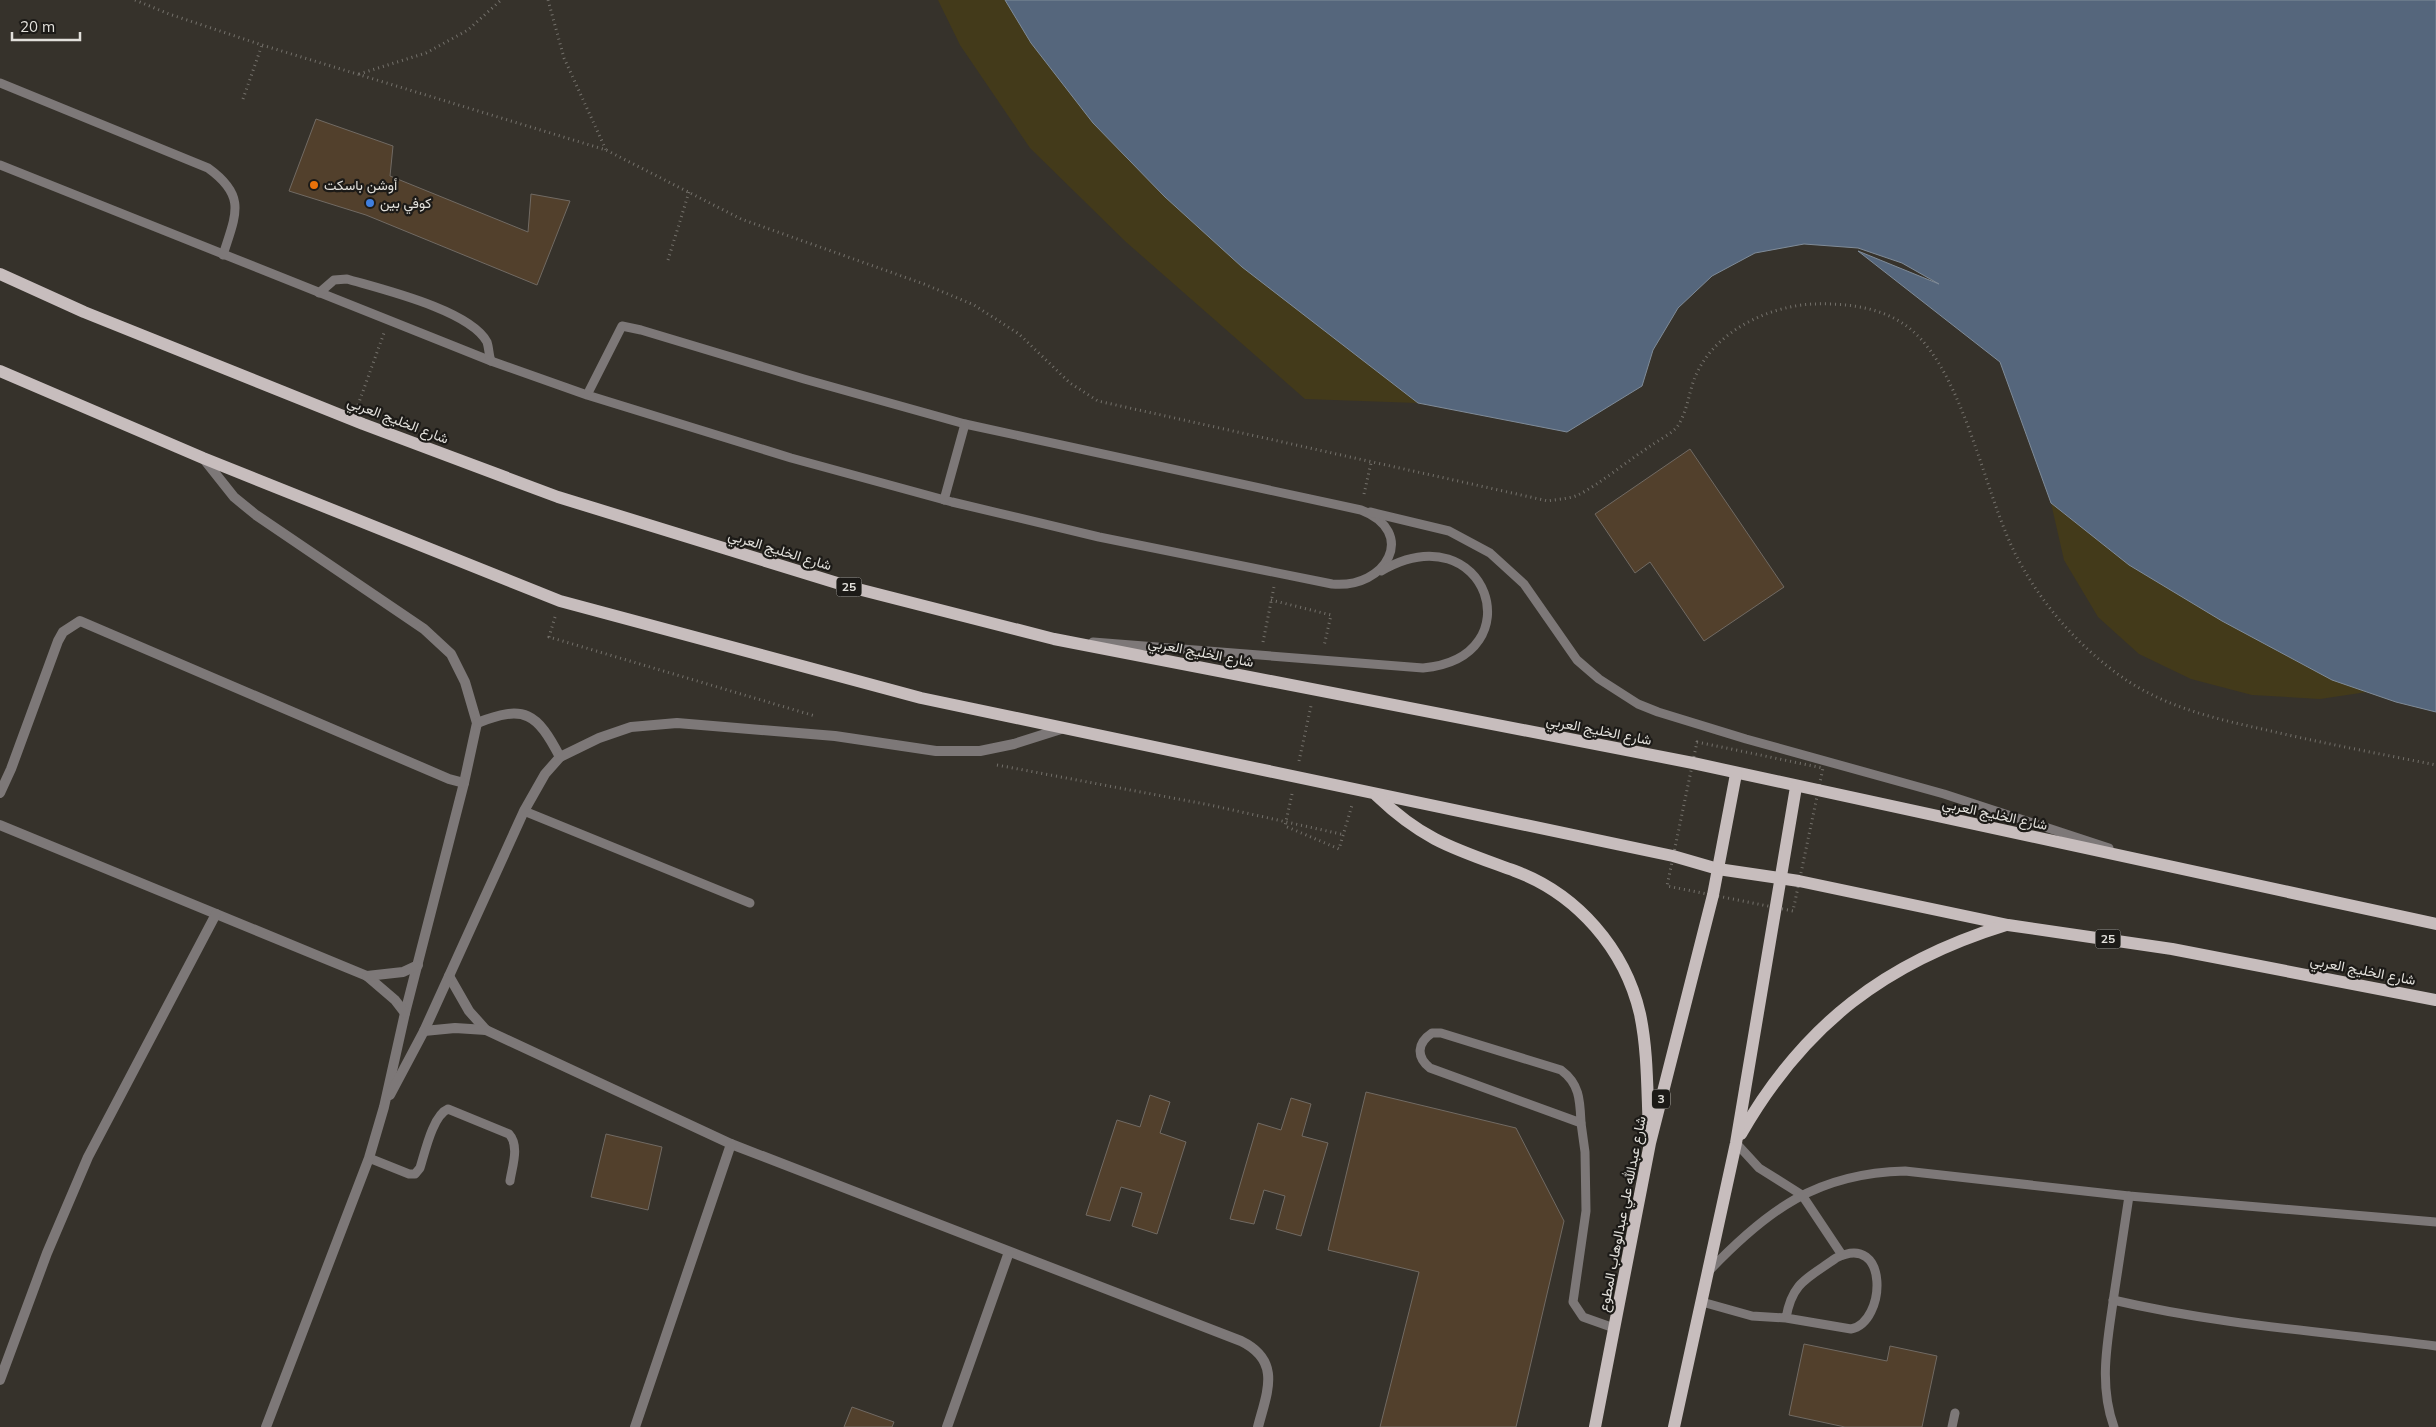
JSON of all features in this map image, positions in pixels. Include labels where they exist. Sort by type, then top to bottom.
[{"type":"main road","name":"شارع الخليج العربي","points":[[0,274],[84,312],[353,420],[558,497],[850,587],[1054,639],[1693,763],[2173,869],[2436,924]]},
{"type":"main road","name":"شارع الخليج العربي","points":[[0,371],[203,458],[560,601],[921,698],[1061,729],[1166,748],[1376,796],[1673,856],[1718,869],[1780,878],[2008,925],[2172,949],[2436,1000]]},
{"type":"main road","name":"شارع عبدالله علي عبدالوهاب المطوع","points":[[1594,1427],[1650,1143],[1718,869],[1736,774]]},
{"type":"main road","points":[[1674,1427],[1736,1143],[1796,787]]},
{"type":"main road","points":[[1376,796],[1413,828],[1434,840],[1456,851],[1515,871],[1554,891],[1578,909],[1603,936],[1626,973],[1640,1014],[1650,1143]]},
{"type":"main road","points":[[1736,1143],[1760,1101],[1804,1044],[1864,992],[1898,970],[1934,951],[1970,936],[2008,925]]},
{"type":"street","points":[[203,458],[234,497],[424,629],[451,654],[465,682],[477,723],[464,783],[405,1013],[384,1107],[368,1158],[266,1427]]},
{"type":"street","points":[[0,793],[11,769],[58,641],[63,632],[80,621],[449,779],[464,783]]},
{"type":"street","points":[[477,723],[499,714],[523,713],[538,722],[560,757]]},
{"type":"street","points":[[384,1107],[424,1031],[524,811],[545,774],[560,757],[599,738],[631,727],[677,723],[835,736],[936,751],[980,751],[1014,744],[1061,729]]},
{"type":"street","points":[[0,825],[367,976],[395,1000],[405,1013]]},
{"type":"street","points":[[0,1380],[47,1253],[88,1157],[216,914]]},
{"type":"street","points":[[367,976],[403,972],[418,965]]},
{"type":"street","points":[[450,976],[469,1011],[486,1030]]},
{"type":"street","points":[[424,1031],[455,1028],[486,1030],[732,1144],[1250,1345],[1265,1361],[1270,1380],[1258,1427]]},
{"type":"street","points":[[635,1427],[732,1144]]},
{"type":"street","points":[[947,1427],[1009,1252]]},
{"type":"lane","points":[[0,83],[208,168],[217,174],[232,189],[235,203],[231,228],[223,254]]},
{"type":"lane","points":[[0,165],[491,361],[587,395],[791,458],[944,500],[1099,537],[1332,584],[1352,584],[1402,560],[1426,556],[1448,560],[1466,569],[1481,583],[1488,606],[1488,619],[1477,641],[1462,657],[1452,663],[1424,668],[1054,639]]},
{"type":"lane","points":[[319,293],[334,280],[347,279],[442,310],[471,326],[486,342],[491,361]]},
{"type":"lane","points":[[587,395],[622,326],[965,424],[1433,525],[1464,538],[1490,553],[1524,584],[1577,660],[1599,679],[1638,704],[1746,739],[1944,794],[2173,869]]},
{"type":"lane","points":[[944,500],[965,424]]},
{"type":"lane","points":[[1361,510],[1382,522],[1391,541],[1389,557],[1374,575]]},
{"type":"lane","points":[[524,811],[750,903]]},
{"type":"lane","points":[[1581,1123],[1430,1068],[1423,1062],[1420,1054],[1420,1046],[1424,1038],[1432,1033],[1441,1033],[1560,1070],[1569,1076],[1580,1095],[1585,1152],[1586,1211],[1574,1302],[1583,1317],[1614,1328]]},
{"type":"lane","points":[[368,1158],[408,1174],[416,1174],[420,1168],[437,1119],[442,1112],[448,1110],[509,1134],[514,1139],[515,1147],[510,1181]]},
{"type":"lane","points":[[1736,1143],[1759,1168],[1786,1187],[1802,1195],[1842,1255]]},
{"type":"lane","points":[[1708,1272],[1751,1229],[1802,1195],[1852,1176],[1878,1172],[1905,1171],[2129,1196],[2436,1222]]},
{"type":"lane","points":[[2114,1427],[2107,1405],[2105,1380],[2106,1341],[2129,1196]]},
{"type":"lane","points":[[1702,1302],[1752,1316],[1786,1318],[1851,1329],[1858,1328],[1868,1320],[1878,1280],[1877,1273],[1870,1261],[1864,1256],[1857,1254],[1842,1255],[1800,1284],[1790,1297],[1786,1318]]},
{"type":"lane","points":[[2114,1300],[2195,1318],[2236,1324],[2436,1346]]},
{"type":"lane","points":[[1952,1427],[1956,1412]]},
{"type":"path","points":[[134,0],[169,14],[262,45],[606,150],[741,219],[924,284],[974,304],[1019,334],[1070,383],[1098,401],[1548,501],[1576,496],[1676,428],[1705,358],[1745,322],[1810,304],[1844,305],[1876,310],[1902,322],[1928,347],[1948,380],[1966,420],[1999,517],[2017,559],[2061,623],[2088,650],[2118,674],[2176,706],[2287,735],[2436,765]]},
{"type":"path","points":[[359,75],[426,53],[468,30],[501,0]]},
{"type":"path","points":[[548,0],[564,58],[606,150]]},
{"type":"path","points":[[243,99],[262,45]]},
{"type":"path","points":[[668,260],[689,192]]},
{"type":"path","points":[[353,420],[389,321]]},
{"type":"path","points":[[1361,510],[1372,463]]},
{"type":"path","points":[[1261,655],[1271,600],[1331,615],[1323,653]]},
{"type":"path","points":[[1297,768],[1312,701]]},
{"type":"path","points":[[1293,788],[1285,826],[1339,849],[1356,791]]},
{"type":"sand","points":[[938,0],[1005,0],[1046,62],[1091,118],[1140,171],[1192,221],[1247,268],[1418,403],[1305,399],[1126,242],[1030,148],[960,45]]},
{"type":"sand","points":[[2051,503],[2129,565],[2222,621],[2332,680],[2367,692],[2320,699],[2252,695],[2191,679],[2139,654],[2098,617],[2064,560]]},
{"type":"water","points":[[1005,0],[2436,0],[2436,712],[2396,702],[2332,680],[2222,621],[2129,565],[2051,503],[2000,362],[1858,251],[1939,284],[1902,263],[1858,248],[1804,244],[1755,253],[1712,276],[1678,308],[1653,350],[1642,386],[1567,432],[1418,403],[1242,267],[1165,197],[1093,123],[1031,43]]},
{"type":"building","points":[[316,119],[393,146],[390,176],[528,232],[531,194],[570,201],[537,285],[366,215],[289,191]]},
{"type":"building","points":[[1690,449],[1784,587],[1704,641],[1650,562],[1635,573],[1595,514]]},
{"type":"building","points":[[1366,1092],[1516,1128],[1564,1221],[1516,1427],[1380,1427],[1419,1272],[1328,1250]]},
{"type":"building","points":[[1150,1095],[1170,1102],[1160,1133],[1186,1142],[1157,1234],[1132,1226],[1142,1193],[1121,1187],[1110,1221],[1086,1215],[1117,1120],[1140,1127]]},
{"type":"building","points":[[1291,1098],[1311,1104],[1302,1136],[1328,1143],[1301,1236],[1276,1229],[1285,1196],[1264,1190],[1254,1224],[1230,1219],[1258,1123],[1281,1130]]},
{"type":"building","points":[[606,1134],[662,1147],[648,1210],[591,1197]]},
{"type":"building","points":[[1804,1344],[1887,1361],[1890,1346],[1937,1356],[1922,1427],[1845,1427],[1789,1415]]},
{"type":"building","points":[[852,1407],[894,1422],[892,1427],[844,1427]]},
{"type":"place","name":"أوشن باسكت","points":[[314,185]]},
{"type":"place","name":"كوفي بين","points":[[370,203]]}]
